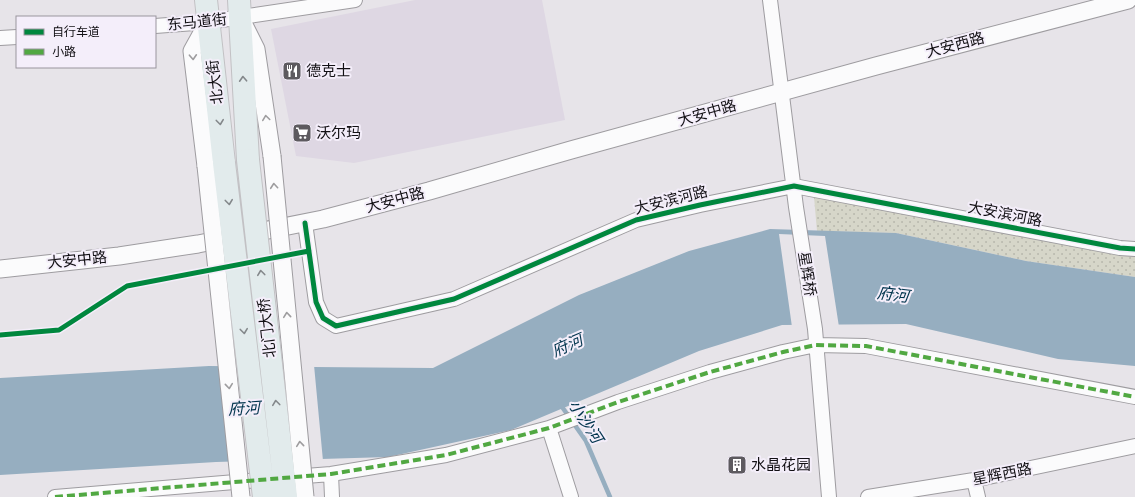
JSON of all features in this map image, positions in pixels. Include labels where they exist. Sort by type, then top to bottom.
[{"type":"main road","name":"北大街","points":[[206,0],[215,165]]},
{"type":"main road","name":"北大街","points":[[239,9],[248,160]]},
{"type":"main road","name":"北门大桥","points":[[248,160],[286,497]]},
{"type":"main road","name":"北门大桥","points":[[215,165],[264,497]]},
{"type":"street","name":"东马道街","points":[[156,26],[208,22],[239,9],[355,0]]},
{"type":"street","name":"星辉桥","points":[[770,0],[798,218],[815,329],[829,497]]},
{"type":"street","name":"大安西路","points":[[782,91],[1128,0]]},
{"type":"street","points":[[239,9],[256,49],[272,156],[305,497]]},
{"type":"street","points":[[0,38],[16,37]]},
{"type":"street","name":"大安中路","points":[[0,269],[198,244],[305,222],[429,192],[782,91]]},
{"type":"street","points":[[215,165],[241,497]]},
{"type":"street","name":"大安滨河路","points":[[305,222],[316,302],[323,318],[336,326],[454,299],[636,220],[700,205],[794,186],[1120,248],[1135,249]]},
{"type":"street","points":[[55,497],[331,474],[446,455],[555,426],[618,402],[710,372],[783,352],[816,346],[866,346],[1135,397]]},
{"type":"street","points":[[555,426],[571,497]]},
{"type":"street","name":"星辉西路","points":[[868,497],[974,480],[1135,446]]},
{"type":"street","points":[[331,474],[332,497]]},
{"type":"street","points":[[974,480],[978,497]]},
{"type":"shaded area","points":[[415,0],[542,0],[565,120],[354,163],[296,156],[271,29]]},
{"type":"shaded area","points":[[814,197],[1135,255],[1135,277],[1026,261],[896,233],[817,231]]},
{"type":"water","name":"府河","points":[[770,229],[896,233],[1026,261],[1135,277],[1135,366],[1058,359],[906,324],[782,325],[699,351],[511,430],[388,457],[216,462],[0,475],[0,378],[209,366],[433,368],[579,295],[689,251]]},
{"type":"pier","points":[[779,234],[825,236],[839,327],[792,327]]},
{"type":"pier","points":[[223,364],[314,365],[323,461],[232,464]]},
{"type":"waterway","name":"小沙河","points":[[560,404],[586,441],[610,497]]},
{"type":"marked path","points":[[55,497],[331,474],[446,455],[549,428],[618,402],[710,372],[783,352],[816,345],[866,346],[1135,397]]},
{"type":"cycle path","points":[[305,223],[316,302],[323,318],[336,326],[454,299],[636,220],[700,205],[794,186],[1120,248],[1135,249]]},
{"type":"cycle path","points":[[0,335],[59,330],[127,286],[309,251]]},
{"type":"place","name":"德克士","points":[[292,71]]},
{"type":"place","name":"沃尔玛","points":[[302,133]]},
{"type":"place","name":"水晶花园","points":[[737,465]]}]
